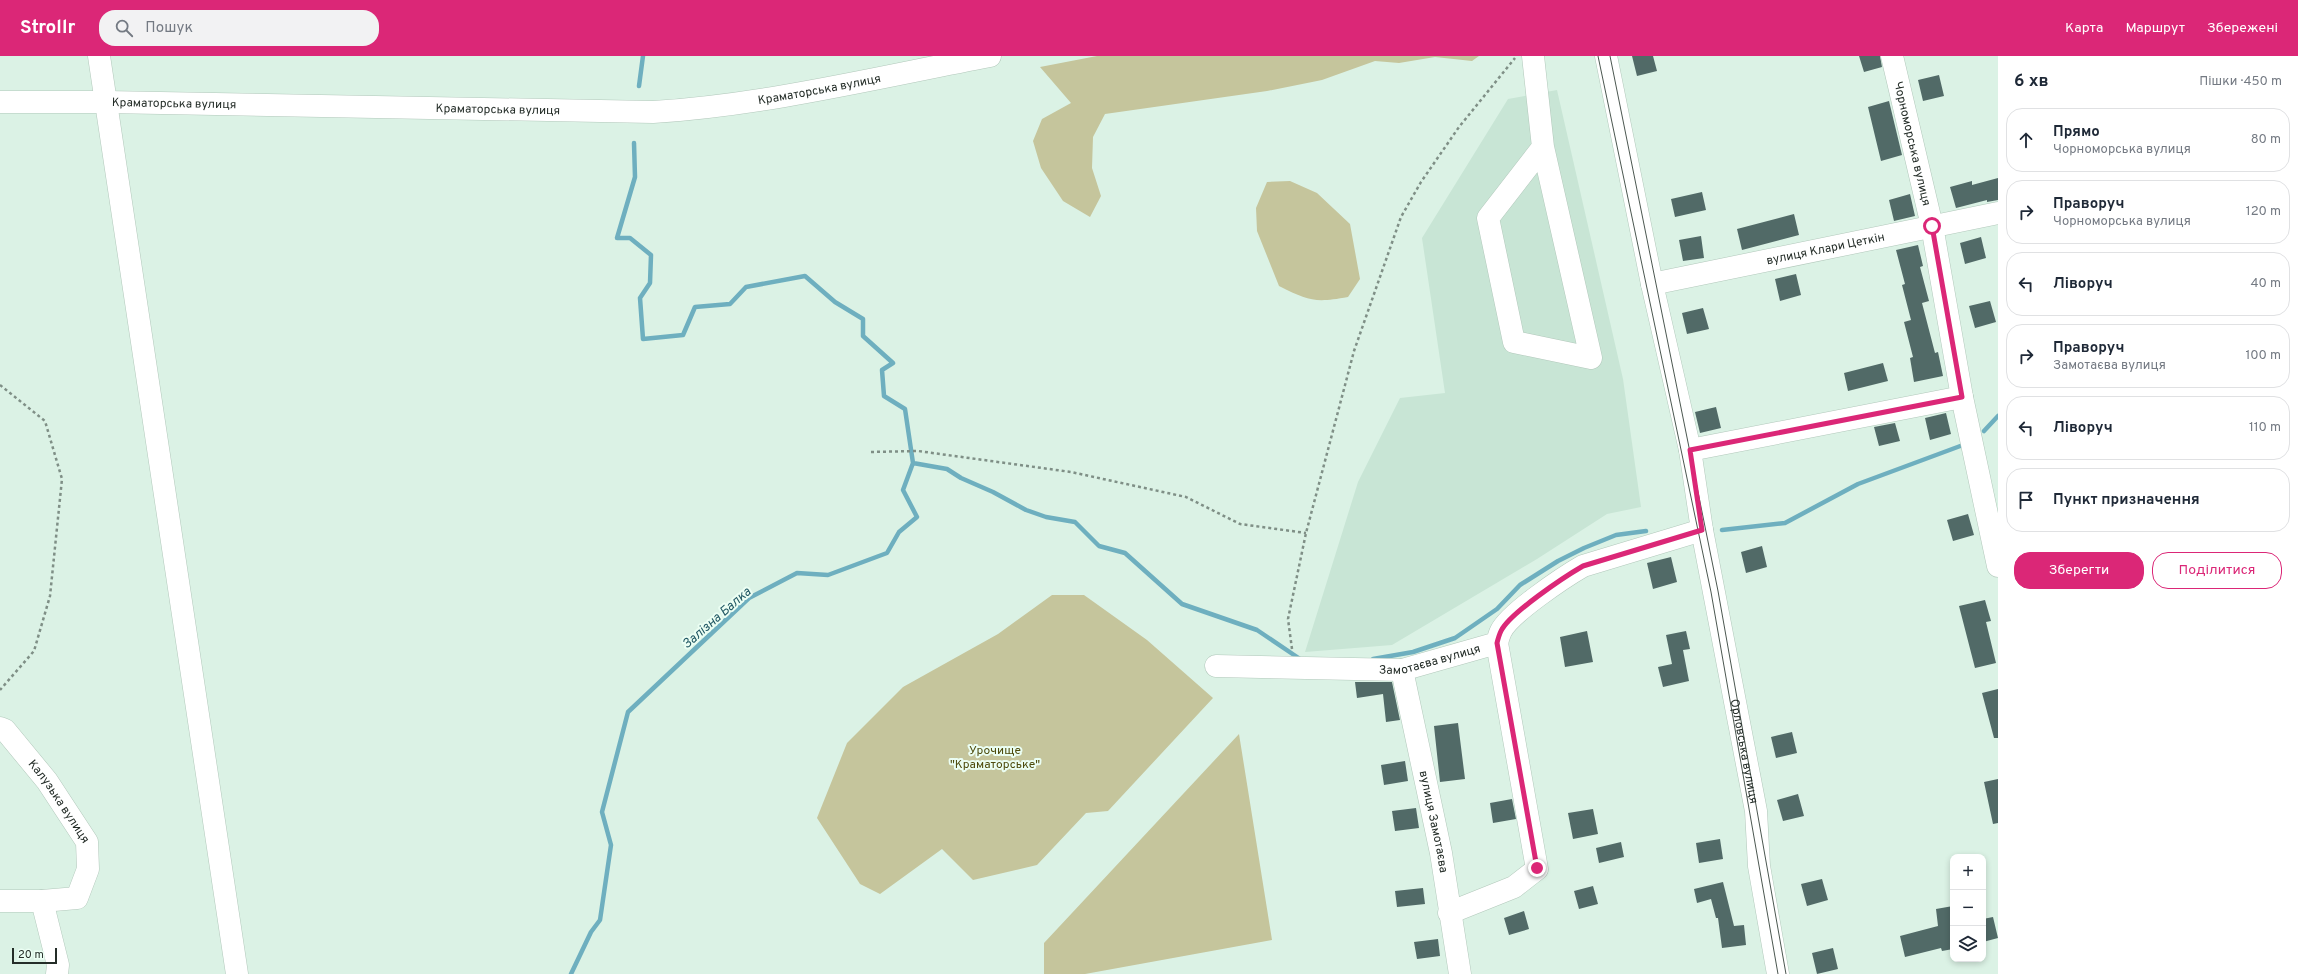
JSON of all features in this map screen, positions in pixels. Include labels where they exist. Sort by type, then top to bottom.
[{"type":"street","points":[[99,56],[237,974]]},
{"type":"street","name":"Краматорська вулиця","points":[[0,102],[106,102],[653,112],[694,109],[751,100],[990,56]]},
{"type":"street","points":[[1533,56],[1543,147],[1591,358],[1514,342],[1488,218],[1543,147]]},
{"type":"street","name":"Орловська вулиця","points":[[1606,56],[1652,284],[1690,450],[1702,530],[1756,811],[1759,866],[1778,974]]},
{"type":"street","name":"Чорноморська вулиця","points":[[1892,56],[1932,226],[1962,397],[1990,497],[1998,566]]},
{"type":"street","name":"вулиця Клари Цеткін","points":[[1652,284],[1998,212]]},
{"type":"street","points":[[1690,450],[1962,397]]},
{"type":"street","name":"Замотаєва вулиця","points":[[1216,666],[1402,670],[1497,643],[1501,631],[1512,618],[1568,575],[1583,566],[1702,530]]},
{"type":"street","points":[[1449,913],[1514,887],[1537,868],[1497,643]]},
{"type":"street","name":"вулиця Замотаєва","points":[[1402,670],[1441,853],[1449,913],[1460,974]]},
{"type":"street","name":"Калузька вулиця","points":[[0,728],[5,730],[47,780],[87,842],[88,869],[78,898],[42,901]]},
{"type":"street","points":[[0,901],[42,901],[58,966],[57,974]]},
{"type":"path","points":[[1295,668],[1288,619],[1306,533],[1358,337],[1401,217],[1421,182],[1459,127],[1517,56]]},
{"type":"path","points":[[0,385],[45,421],[62,479],[50,596],[34,650],[0,690]]},
{"type":"path","points":[[871,452],[899,450],[918,451],[1071,472],[1186,497],[1240,524],[1306,533]]},
{"type":"shaded area","points":[[1557,90],[1623,379],[1641,507],[1607,514],[1537,559],[1392,645],[1305,652],[1358,482],[1400,398],[1445,393],[1422,238],[1508,99]]},
{"type":"green space","points":[[1097,56],[1479,56],[1472,61],[1435,57],[1399,63],[1375,61],[1322,80],[1267,91],[1105,114],[1093,137],[1092,168],[1101,196],[1090,217],[1063,201],[1041,168],[1033,141],[1042,119],[1071,103],[1040,67]]},
{"type":"green space","points":[[1290,181],[1317,193],[1350,224],[1360,279],[1348,297],[1328,300],[1305,298],[1279,286],[1257,231],[1256,208],[1267,182]]},
{"type":"green space","name":"Урочище \"Краматорське\"","points":[[1052,595],[1084,595],[1147,640],[1213,698],[1108,811],[1086,813],[1037,865],[973,880],[942,849],[880,894],[860,884],[817,818],[847,743],[903,687],[998,634]]},
{"type":"green space","points":[[1239,734],[1272,940],[1085,974],[1044,974],[1044,943]]},
{"type":"building","points":[[1632,56],[1653,56],[1657,71],[1637,76]]},
{"type":"building","points":[[1859,56],[1880,56],[1882,67],[1864,72]]},
{"type":"building","points":[[1939,75],[1944,96],[1923,101],[1918,80]]},
{"type":"building","points":[[1889,101],[1902,155],[1881,161],[1868,107]]},
{"type":"building","points":[[1998,178],[1998,200],[1987,202],[1987,200],[1956,208],[1950,187],[1972,181],[1972,185]]},
{"type":"building","points":[[1702,192],[1706,210],[1675,217],[1671,199]]},
{"type":"building","points":[[1910,194],[1915,216],[1894,221],[1889,200]]},
{"type":"building","points":[[1794,214],[1799,235],[1742,250],[1737,229]]},
{"type":"building","points":[[1701,236],[1704,258],[1683,261],[1679,240]]},
{"type":"building","points":[[1981,237],[1986,258],[1965,264],[1960,243]]},
{"type":"building","points":[[1918,245],[1923,266],[1920,267],[1929,301],[1922,303],[1935,353],[1938,352],[1943,376],[1914,382],[1910,358],[1913,357],[1904,322],[1911,320],[1902,285],[1905,284],[1896,250]]},
{"type":"building","points":[[1796,274],[1801,295],[1780,301],[1775,279]]},
{"type":"building","points":[[1990,301],[1996,322],[1975,328],[1969,306]]},
{"type":"building","points":[[1703,308],[1709,329],[1687,334],[1682,313]]},
{"type":"building","points":[[1883,363],[1888,381],[1848,391],[1844,373]]},
{"type":"building","points":[[1716,407],[1721,428],[1700,433],[1695,412]]},
{"type":"building","points":[[1946,413],[1951,434],[1930,440],[1925,418]]},
{"type":"building","points":[[1895,423],[1900,441],[1879,446],[1874,427]]},
{"type":"building","points":[[1968,514],[1974,535],[1953,541],[1947,520]]},
{"type":"building","points":[[1762,546],[1767,567],[1746,573],[1741,552]]},
{"type":"building","points":[[1671,557],[1677,582],[1653,589],[1647,563]]},
{"type":"building","points":[[1985,600],[1991,621],[1986,622],[1996,663],[1975,668],[1959,606]]},
{"type":"building","points":[[1587,631],[1593,662],[1565,667],[1560,637]]},
{"type":"building","points":[[1686,631],[1690,649],[1683,650],[1689,681],[1663,687],[1658,667],[1672,664],[1666,635]]},
{"type":"building","points":[[1355,682],[1392,682],[1400,720],[1386,722],[1383,694],[1357,698]]},
{"type":"building","points":[[1998,689],[1998,738],[1994,738],[1982,693]]},
{"type":"building","points":[[1458,723],[1465,779],[1440,782],[1434,726]]},
{"type":"building","points":[[1792,732],[1797,753],[1776,758],[1771,737]]},
{"type":"building","points":[[1405,761],[1408,781],[1384,785],[1381,765]]},
{"type":"building","points":[[1998,779],[1998,823],[1993,824],[1984,782]]},
{"type":"building","points":[[1798,794],[1804,816],[1783,821],[1777,800]]},
{"type":"building","points":[[1512,799],[1516,819],[1493,823],[1490,803]]},
{"type":"building","points":[[1416,808],[1419,828],[1395,831],[1392,811]]},
{"type":"building","points":[[1593,809],[1598,834],[1573,839],[1568,813]]},
{"type":"building","points":[[1720,839],[1723,859],[1699,863],[1696,843]]},
{"type":"building","points":[[1621,842],[1624,857],[1599,863],[1596,848]]},
{"type":"building","points":[[1822,879],[1828,900],[1807,906],[1801,884]]},
{"type":"building","points":[[1723,882],[1734,926],[1744,925],[1746,945],[1722,948],[1718,918],[1716,918],[1711,899],[1697,903],[1694,889]]},
{"type":"building","points":[[1593,886],[1598,904],[1579,909],[1574,891]]},
{"type":"building","points":[[1423,888],[1425,904],[1397,907],[1395,891]]},
{"type":"building","points":[[1950,907],[1950,950],[1942,951],[1941,948],[1905,957],[1900,936],[1938,926],[1936,909]]},
{"type":"building","points":[[1524,911],[1529,929],[1509,935],[1504,918]]},
{"type":"building","points":[[1993,917],[1998,938],[1986,941],[1986,918]]},
{"type":"building","points":[[1438,939],[1440,956],[1417,959],[1414,942]]},
{"type":"building","points":[[1833,948],[1838,969],[1817,974],[1812,953]]},
{"type":"waterway","name":"Залізна Балка","points":[[639,86],[643,56]]},
{"type":"waterway","name":"Залізна Балка","points":[[571,974],[591,932],[600,920],[611,845],[602,812],[628,712],[749,598],[797,573],[828,575],[887,553],[899,532],[917,517],[903,490],[913,463],[905,409],[884,396],[882,370],[893,363],[863,336],[863,319],[835,302],[805,276],[746,287],[730,304],[695,307],[683,335],[643,339],[640,298],[650,283],[651,255],[630,238],[617,238],[635,177],[634,143]]},
{"type":"waterway","points":[[1984,431],[1998,416]]},
{"type":"waterway","points":[[1722,530],[1785,523],[1858,484],[1963,445]]},
{"type":"waterway","points":[[913,463],[947,469],[961,478],[993,492],[1026,510],[1046,517],[1075,522],[1099,546],[1125,553],[1182,604],[1257,630],[1300,659]]},
{"type":"waterway","points":[[1373,659],[1413,652],[1455,638],[1497,609],[1520,585],[1558,561],[1584,548],[1616,535],[1646,531]]},
{"type":"tram line","points":[[1598,56],[1711,592],[1778,974]]},
{"type":"tram line","points":[[1610,56],[1718,591],[1786,974]]},
{"type":"route","points":[[1537,868],[1497,643],[1501,631],[1512,618],[1568,575],[1583,566],[1702,530],[1690,450],[1962,397],[1932,226]]}]
